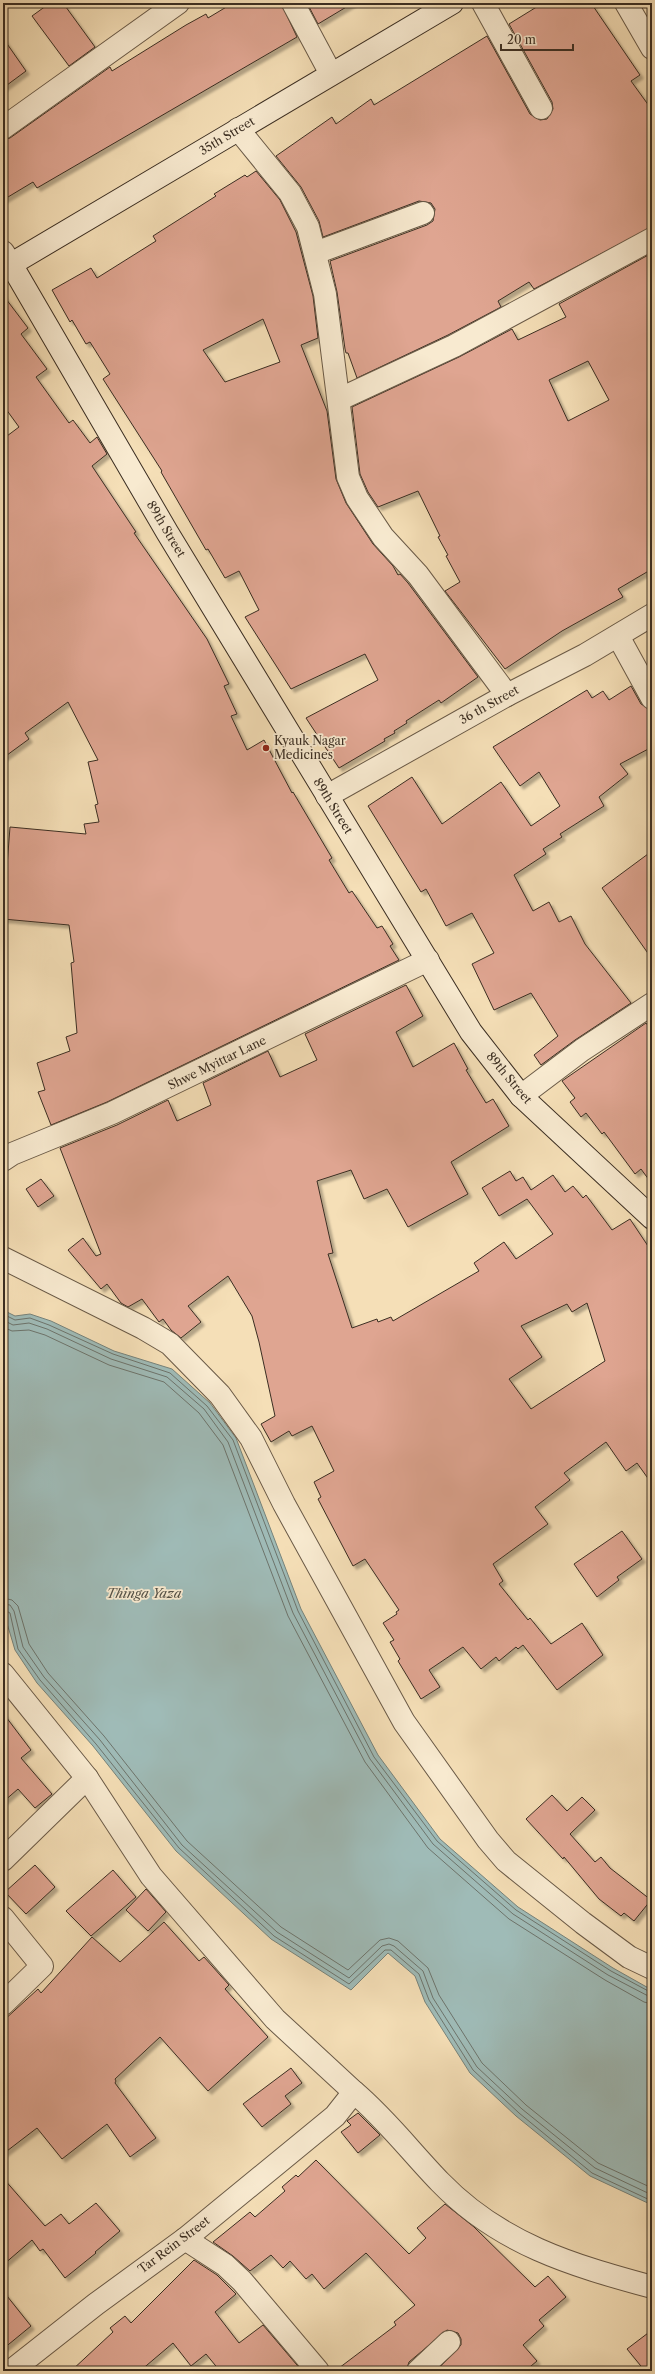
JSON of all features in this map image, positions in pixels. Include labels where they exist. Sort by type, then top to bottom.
[{"type":"street","points":[[293,3],[331,74]]},
{"type":"street","name":"35th Street","points":[[6,262],[238,129],[452,3]]},
{"type":"street","points":[[483,3],[541,108]]},
{"type":"street","points":[[626,3],[652,48]]},
{"type":"street","points":[[3,128],[175,4]]},
{"type":"street","points":[[238,129],[290,193],[308,227],[325,294],[340,399],[348,477],[357,498],[382,537],[418,575],[507,695]]},
{"type":"street","points":[[315,253],[424,213]]},
{"type":"street","points":[[340,399],[454,346],[652,239]]},
{"type":"street","name":"89th Street","points":[[6,262],[167,532],[471,1032],[521,1096],[652,1218]]},
{"type":"street","name":"36 th Street","points":[[327,796],[507,695],[618,636],[652,615]]},
{"type":"street","points":[[618,636],[652,698]]},
{"type":"street","name":"Shwe Myittar Lane","points":[[3,1160],[12,1154],[112,1113],[428,960]]},
{"type":"street","points":[[521,1096],[582,1050],[652,1004]]},
{"type":"street","points":[[3,1258],[143,1328],[170,1344],[220,1395],[251,1438],[284,1504],[404,1722],[488,1840],[506,1861],[554,1900],[629,1957],[652,1968]]},
{"type":"street","points":[[3,1674],[87,1778],[151,1876],[275,2019],[371,2107],[440,2182],[478,2216],[516,2240],[547,2255],[576,2266],[652,2287]]},
{"type":"street","points":[[3,1860],[87,1778]]},
{"type":"street","points":[[3,1918],[42,1966],[3,2004]]},
{"type":"street","name":"Tar Rein Street","points":[[22,2368],[96,2304],[185,2239],[335,2116],[354,2092]]},
{"type":"street","points":[[185,2239],[225,2265],[242,2281],[318,2371]]},
{"type":"street","points":[[418,2371],[449,2342]]},
{"type":"water","name":"Thinga Yaza","points":[[3,1310],[15,1316],[30,1314],[51,1321],[114,1351],[172,1369],[210,1403],[236,1438],[301,1609],[378,1755],[440,1839],[518,1907],[613,1968],[652,1990],[652,2205],[590,2176],[516,2116],[470,2073],[425,2002],[415,1976],[388,1953],[351,1990],[271,1939],[176,1851],[93,1746],[37,1683],[15,1650],[3,1610]]},
{"type":"building","points":[[50,3],[63,3],[95,47],[69,66],[32,16]]},
{"type":"building","points":[[233,3],[281,3],[297,37],[37,188],[33,182],[3,200],[3,140],[10,138],[110,67],[112,71],[186,25],[206,14],[208,18]]},
{"type":"building","points":[[307,3],[353,3],[318,24]]},
{"type":"building","points":[[543,3],[591,3],[640,75],[631,81],[652,110],[652,227],[534,289],[529,282],[498,301],[501,307],[448,335],[357,378],[348,353],[346,353],[345,349],[337,292],[330,261],[427,225],[433,221],[435,209],[431,203],[419,201],[323,237],[319,221],[301,187],[276,156],[332,117],[336,124],[371,99],[374,105],[487,36],[530,114],[540,120],[547,119],[553,109],[552,102],[509,24]]},
{"type":"building","points":[[3,38],[26,71],[3,88]]},
{"type":"building","points":[[256,171],[280,200],[296,232],[313,296],[318,338],[301,345],[327,411],[336,479],[346,503],[373,544],[393,566],[398,575],[400,574],[408,583],[478,677],[441,703],[439,700],[406,721],[407,723],[394,731],[395,733],[384,739],[385,741],[339,768],[306,718],[378,680],[365,654],[291,689],[245,617],[259,610],[239,571],[225,578],[208,549],[206,550],[161,472],[162,471],[103,379],[110,374],[90,342],[86,344],[72,320],[70,322],[52,290],[91,268],[97,278],[156,241],[153,236],[216,196],[214,194],[245,175],[247,177]],"holes":[[[263,319],[280,362],[225,382],[203,350]]]},
{"type":"building","points":[[652,253],[652,569],[618,589],[623,597],[562,631],[505,669],[445,591],[460,582],[446,556],[448,555],[438,537],[440,536],[418,491],[378,507],[368,492],[360,474],[352,407],[459,357],[512,329],[518,340],[566,317],[559,304]],"holes":[[[588,361],[609,400],[568,421],[549,380]]]},
{"type":"building","points":[[3,295],[28,328],[21,334],[47,369],[36,377],[69,423],[73,420],[90,443],[97,437],[107,454],[92,466],[136,532],[134,533],[207,639],[229,684],[224,686],[237,714],[231,716],[247,750],[264,740],[292,793],[293,792],[332,858],[329,860],[349,893],[352,891],[377,928],[382,926],[393,944],[390,946],[399,960],[107,1102],[51,1125],[38,1092],[45,1090],[37,1063],[70,1051],[66,1037],[77,1033],[71,963],[74,962],[69,925],[3,919],[10,827],[86,834],[84,824],[99,822],[95,805],[98,804],[88,762],[98,760],[68,702],[25,733],[29,739],[3,758],[3,439],[19,427],[3,405]]},
{"type":"building","points":[[631,686],[641,704],[652,710],[652,747],[620,764],[628,774],[599,797],[604,806],[560,834],[562,837],[543,849],[546,854],[514,875],[533,911],[549,902],[559,922],[571,916],[585,944],[631,1003],[575,1040],[541,1065],[534,1055],[558,1036],[531,993],[494,1010],[472,964],[494,953],[472,913],[446,926],[426,889],[421,892],[368,806],[412,777],[442,824],[501,782],[531,826],[560,806],[539,772],[520,786],[493,747],[587,690],[592,698],[603,691],[609,700]]},
{"type":"building","points":[[652,851],[652,959],[602,888]]},
{"type":"building","points":[[406,985],[423,1016],[396,1032],[413,1067],[454,1043],[468,1069],[466,1070],[486,1103],[493,1099],[509,1126],[451,1162],[468,1194],[408,1227],[387,1189],[364,1199],[351,1170],[317,1181],[333,1253],[328,1254],[352,1328],[377,1319],[378,1322],[391,1317],[393,1321],[479,1271],[474,1263],[504,1242],[516,1259],[553,1234],[527,1199],[499,1216],[482,1188],[510,1171],[516,1181],[523,1177],[531,1190],[553,1175],[565,1192],[573,1186],[583,1198],[586,1195],[612,1230],[630,1219],[652,1252],[652,1484],[637,1463],[626,1471],[606,1442],[564,1473],[570,1480],[535,1507],[548,1524],[493,1564],[503,1581],[499,1584],[528,1620],[530,1618],[551,1644],[582,1623],[603,1655],[557,1690],[523,1645],[518,1649],[516,1647],[499,1661],[496,1657],[481,1669],[463,1647],[429,1670],[440,1687],[421,1699],[398,1661],[400,1659],[390,1642],[394,1640],[383,1623],[397,1614],[396,1612],[399,1610],[365,1559],[353,1566],[318,1499],[321,1497],[314,1482],[334,1471],[312,1426],[292,1436],[289,1431],[271,1442],[261,1424],[275,1416],[259,1342],[252,1316],[228,1276],[188,1306],[201,1322],[181,1338],[171,1330],[163,1319],[159,1322],[142,1299],[128,1307],[121,1303],[107,1284],[101,1289],[68,1250],[83,1238],[96,1256],[101,1254],[60,1148],[117,1125],[168,1100],[177,1121],[211,1105],[203,1083],[268,1051],[280,1077],[317,1060],[305,1034]],"holes":[[[587,1303],[605,1361],[531,1409],[509,1379],[542,1357],[521,1326],[567,1304],[572,1312]]]},
{"type":"building","points":[[646,1023],[652,1031],[652,1184],[641,1169],[635,1174],[604,1132],[602,1134],[586,1113],[581,1117],[570,1102],[575,1098],[562,1081]]},
{"type":"building","points":[[41,1179],[54,1196],[38,1207],[26,1189]]},
{"type":"building","points":[[622,1531],[642,1559],[617,1577],[619,1580],[597,1597],[574,1564]]},
{"type":"building","points":[[3,1713],[31,1750],[21,1758],[52,1794],[35,1808],[18,1789],[3,1802]]},
{"type":"building","points":[[552,1795],[567,1811],[582,1797],[595,1810],[570,1834],[595,1862],[601,1857],[610,1868],[651,1900],[634,1921],[624,1913],[621,1916],[599,1899],[564,1857],[563,1859],[526,1819]]},
{"type":"building","points":[[35,1865],[55,1887],[26,1914],[5,1892]]},
{"type":"building","points":[[113,1870],[136,1897],[91,1936],[66,1911]]},
{"type":"building","points":[[146,1889],[166,1912],[148,1931],[126,1910]]},
{"type":"building","points":[[164,1922],[199,1961],[204,1957],[229,1985],[225,1989],[268,2037],[208,2091],[160,2037],[115,2079],[115,2083],[156,2138],[130,2157],[107,2124],[62,2159],[37,2128],[3,2154],[3,2021],[38,1989],[41,1993],[92,1937],[120,1962]]},
{"type":"building","points":[[291,2068],[302,2083],[285,2096],[291,2104],[262,2127],[243,2104]]},
{"type":"building","points":[[358,2113],[380,2135],[358,2153],[341,2132],[351,2125],[347,2121]]},
{"type":"building","points":[[316,2160],[409,2254],[426,2238],[417,2228],[445,2204],[474,2227],[535,2287],[548,2276],[566,2297],[539,2320],[544,2326],[523,2345],[537,2361],[525,2371],[436,2371],[461,2345],[461,2339],[458,2333],[447,2330],[409,2362],[406,2371],[335,2371],[396,2325],[394,2322],[415,2305],[366,2253],[324,2289],[312,2274],[306,2279],[290,2261],[283,2268],[271,2255],[250,2271],[233,2256],[213,2242],[250,2212],[255,2217],[285,2191],[282,2187],[296,2175],[298,2177]]},
{"type":"building","points":[[3,2178],[45,2226],[61,2214],[69,2224],[96,2203],[120,2231],[65,2278],[43,2249],[40,2251],[32,2240],[3,2265]]},
{"type":"building","points":[[194,2260],[217,2275],[236,2294],[215,2312],[239,2343],[263,2325],[302,2371],[220,2371],[206,2354],[191,2366],[173,2343],[140,2371],[71,2371],[113,2332],[110,2328],[125,2316],[131,2323]]},
{"type":"building","points":[[3,2291],[31,2326],[3,2349]]},
{"type":"building","points":[[652,2330],[652,2371],[645,2371],[627,2349]]},
{"type":"place","name":"Kyauk Nagar Medicines","points":[[266,748]]}]
